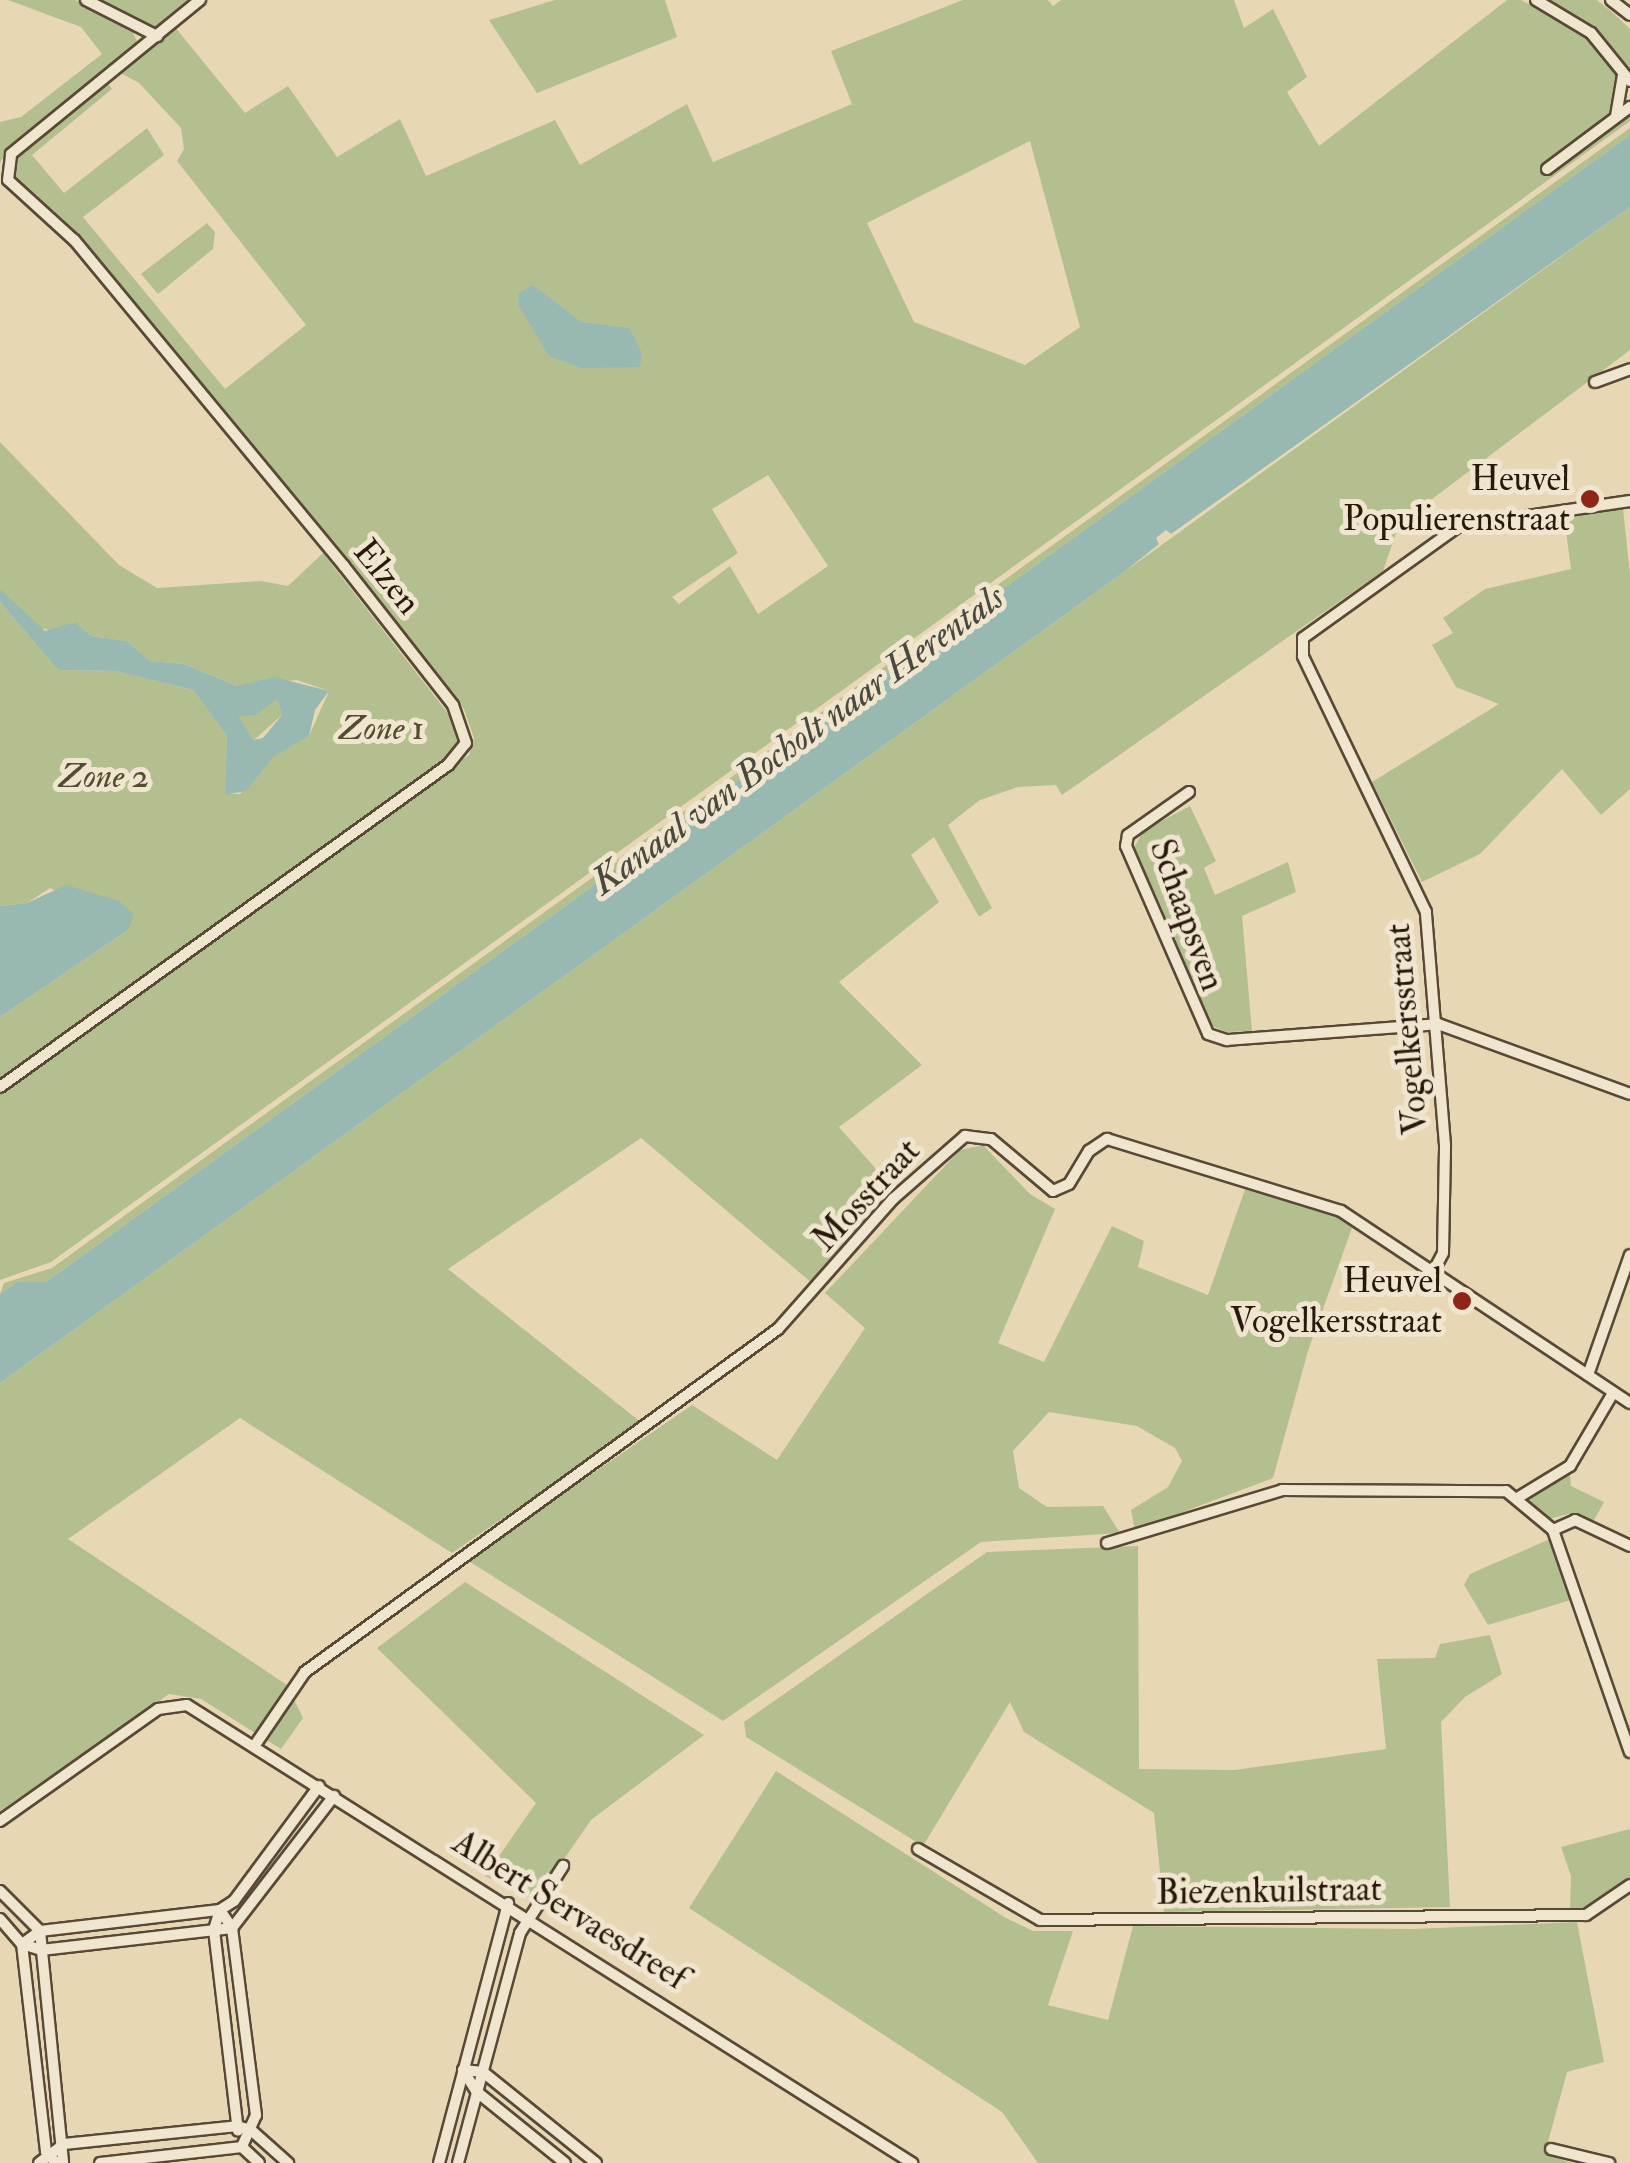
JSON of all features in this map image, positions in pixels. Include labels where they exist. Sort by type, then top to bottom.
[{"type":"street","points":[[86,0],[157,36]]},
{"type":"street","name":"Elzen","points":[[0,1088],[448,765],[466,743],[453,705],[344,566],[74,240],[8,180],[11,154],[200,0]]},
{"type":"street","points":[[1536,0],[1590,34],[1627,78],[1616,117]]},
{"type":"street","points":[[1611,0],[1630,15]]},
{"type":"street","points":[[1547,168],[1630,108]]},
{"type":"street","points":[[1595,382],[1630,369]]},
{"type":"street","name":"Vogelkersstraat","points":[[1434,1270],[1443,1253],[1444,1204],[1438,1024],[1420,892],[1303,656],[1308,631],[1458,526],[1630,502]]},
{"type":"street","name":"Schaapsven","points":[[1189,792],[1128,835],[1126,846],[1203,1030],[1227,1040],[1438,1024]]},
{"type":"street","points":[[1438,1024],[1630,1094]]},
{"type":"street","name":"Mosstraat","points":[[255,1746],[305,1672],[778,1328],[893,1199],[966,1136],[990,1138],[1053,1191],[1070,1184],[1098,1142],[1132,1142],[1341,1211],[1630,1403]]},
{"type":"street","points":[[1588,1375],[1630,1255]]},
{"type":"street","points":[[1107,1543],[1295,1488],[1519,1497],[1570,1466],[1613,1393]]},
{"type":"street","points":[[1519,1497],[1553,1530],[1630,1752]]},
{"type":"street","points":[[1553,1530],[1574,1520],[1630,1546]]},
{"type":"street","name":"Albert Servaesdreef","points":[[0,1821],[158,1710],[173,1704],[195,1708],[508,1903],[912,2163]]},
{"type":"street","points":[[22,1944],[40,1931],[220,1910],[234,1901],[319,1786]]},
{"type":"street","points":[[0,1919],[22,1944],[42,1950],[232,1928],[334,1796]]},
{"type":"street","name":"Biezenkuilstraat","points":[[918,1850],[1040,1920],[1586,1914],[1630,1885]]},
{"type":"street","points":[[458,2163],[530,1917],[563,1866]]},
{"type":"street","points":[[0,1892],[40,1931],[64,2144],[59,2163],[46,2152],[22,1944]]},
{"type":"street","points":[[439,2163],[508,1903]]},
{"type":"street","points":[[220,1910],[232,1928],[256,2115],[242,2147]]},
{"type":"street","points":[[220,1910],[214,1930],[237,2126],[242,2147],[258,2163]]},
{"type":"street","points":[[463,2070],[483,2072],[596,2163]]},
{"type":"street","points":[[463,2070],[477,2092],[566,2163]]},
{"type":"street","points":[[39,2163],[46,2152],[64,2144],[237,2126],[252,2130],[288,2163]]},
{"type":"street","points":[[100,2163],[242,2147]]},
{"type":"street","points":[[1551,2150],[1609,2163]]},
{"type":"green space","points":[[8,0],[75,0],[132,30],[138,44],[8,149],[0,163],[0,122],[21,117],[102,54],[81,27]]},
{"type":"green space","points":[[97,0],[193,0],[156,30]]},
{"type":"green space","points":[[555,0],[665,0],[677,37],[537,93],[489,20]]},
{"type":"green space","points":[[963,0],[1048,0],[1053,6],[1061,0],[1234,0],[1244,28],[1273,9],[1307,77],[1287,92],[1319,146],[1507,0],[1521,0],[1581,32],[1618,76],[1607,120],[1543,166],[1547,174],[1630,114],[1630,121],[51,1262],[0,1280],[0,1094],[469,755],[474,738],[464,709],[318,525],[70,226],[14,178],[10,165],[107,82],[112,89],[32,155],[64,193],[147,128],[164,155],[83,217],[225,389],[306,325],[177,161],[184,149],[181,128],[139,83],[119,72],[175,27],[245,113],[288,86],[337,157],[400,119],[426,176],[555,120],[580,165],[687,104],[713,162],[852,104],[831,51]],"holes":[[[1030,141],[1080,327],[1025,365],[914,322],[867,223]],[[768,475],[828,566],[758,614],[730,566],[679,604],[672,597],[738,553],[712,509]]]},
{"type":"green space","points":[[1547,0],[1597,0],[1613,13],[1630,29],[1630,73],[1586,23]]},
{"type":"green space","points":[[1630,128],[1630,135],[46,1282],[17,1282],[0,1294],[4,1283],[52,1268]]},
{"type":"green space","points":[[1630,207],[1630,350],[1399,524],[1383,571],[1062,795],[1056,785],[1018,787],[980,800],[948,825],[992,908],[979,917],[934,837],[911,855],[939,902],[839,982],[922,1065],[839,1127],[891,1186],[813,1284],[641,1138],[448,1269],[642,1423],[452,1553],[240,1418],[68,1539],[287,1685],[303,1718],[281,1749],[201,1699],[169,1694],[0,1811],[0,1383]]},
{"type":"green space","points":[[207,223],[215,232],[213,249],[158,294],[141,274]]},
{"type":"green space","name":"Zone 1","points":[[0,442],[119,565],[157,588],[261,581],[288,586],[323,553],[461,730],[460,746],[446,759],[0,1081],[0,1017],[128,930],[50,888],[27,903],[0,906],[0,602],[58,670],[117,671],[193,690],[227,736],[226,794],[240,794],[272,757],[309,736],[329,691],[297,680],[237,686],[184,664],[150,661],[127,641],[91,636],[74,622],[54,631],[35,627],[0,589]]},
{"type":"green space","points":[[1623,509],[1630,574],[1630,789],[1601,815],[1562,769],[1480,854],[1422,882],[1372,782],[1499,704],[1456,687],[1432,645],[1453,633],[1443,618],[1485,589],[1571,569],[1564,516]]},
{"type":"green space","points":[[277,698],[282,715],[253,741],[239,716]]},
{"type":"green space","points":[[1190,806],[1216,861],[1204,868],[1215,895],[1288,862],[1296,892],[1242,916],[1252,1031],[1226,1032],[1206,1023],[1134,848],[1143,831]]},
{"type":"green space","points":[[983,1145],[1030,1194],[1055,1209],[998,1343],[1044,1362],[1112,1226],[1144,1241],[1138,1267],[1208,1295],[1247,1184],[1345,1219],[1352,1228],[1308,1351],[1273,1478],[1135,1530],[1131,1510],[1168,1487],[1182,1461],[1175,1448],[1137,1426],[1049,1412],[1013,1451],[1019,1488],[1047,1507],[1103,1506],[1120,1533],[981,1542],[723,1721],[467,1560],[692,1405],[777,1460],[865,1328],[825,1293],[960,1150]]},
{"type":"green space","points":[[1570,1475],[1571,1486],[1604,1502],[1593,1522],[1572,1513],[1545,1520],[1530,1507],[1529,1494]]},
{"type":"green space","points":[[1550,1539],[1571,1600],[1488,1625],[1464,1585],[1470,1574]]},
{"type":"green space","points":[[1138,1546],[1139,1769],[1235,1770],[1386,1749],[1377,1659],[1435,1658],[1440,1644],[1490,1635],[1502,1674],[1465,1697],[1441,1722],[1450,1907],[1164,1912],[1154,1813],[1024,1732],[1010,1702],[923,1846],[746,1737],[744,1722],[987,1552]]},
{"type":"green space","points":[[465,1582],[704,1735],[591,1820],[535,1901],[485,1876],[536,1803],[377,1648]]},
{"type":"green space","points":[[776,1771],[1006,1918],[1033,1931],[1073,1931],[1048,2005],[1108,2020],[1133,1926],[1413,1929],[1577,1922],[1604,2062],[1567,2072],[1545,2153],[1571,2163],[1038,2163],[1002,2112],[689,1908]]},
{"type":"green space","points":[[1630,1829],[1630,1880],[1592,1907],[1570,1910],[1571,1876],[1561,1847]]},
{"type":"water","name":"Kanaal van Bocholt naar Herentals","points":[[1630,135],[1630,207],[1171,534],[1166,530],[1156,538],[1159,544],[1124,572],[0,1383],[0,1294],[17,1282],[46,1282]]},
{"type":"water","points":[[533,285],[581,322],[629,328],[642,353],[640,367],[581,368],[549,356],[518,304],[519,293]]},
{"type":"water","points":[[0,589],[45,631],[75,622],[91,636],[127,641],[150,661],[184,664],[237,686],[274,677],[329,691],[315,710],[309,736],[273,757],[246,791],[225,795],[227,736],[193,690],[116,671],[58,670],[0,602]],"holes":[[[277,699],[282,715],[263,738],[253,740],[239,716],[255,715]]]},
{"type":"water","points":[[66,885],[119,901],[134,914],[128,930],[0,1017],[0,906],[27,903]]},
{"type":"place","name":"Heuvel Populierenstraat","points":[[1590,499]]},
{"type":"place","name":"Heuvel Vogelkersstraat","points":[[1462,1301]]},
{"type":"park label","name":"Zone 2","points":[[104,776]]}]
